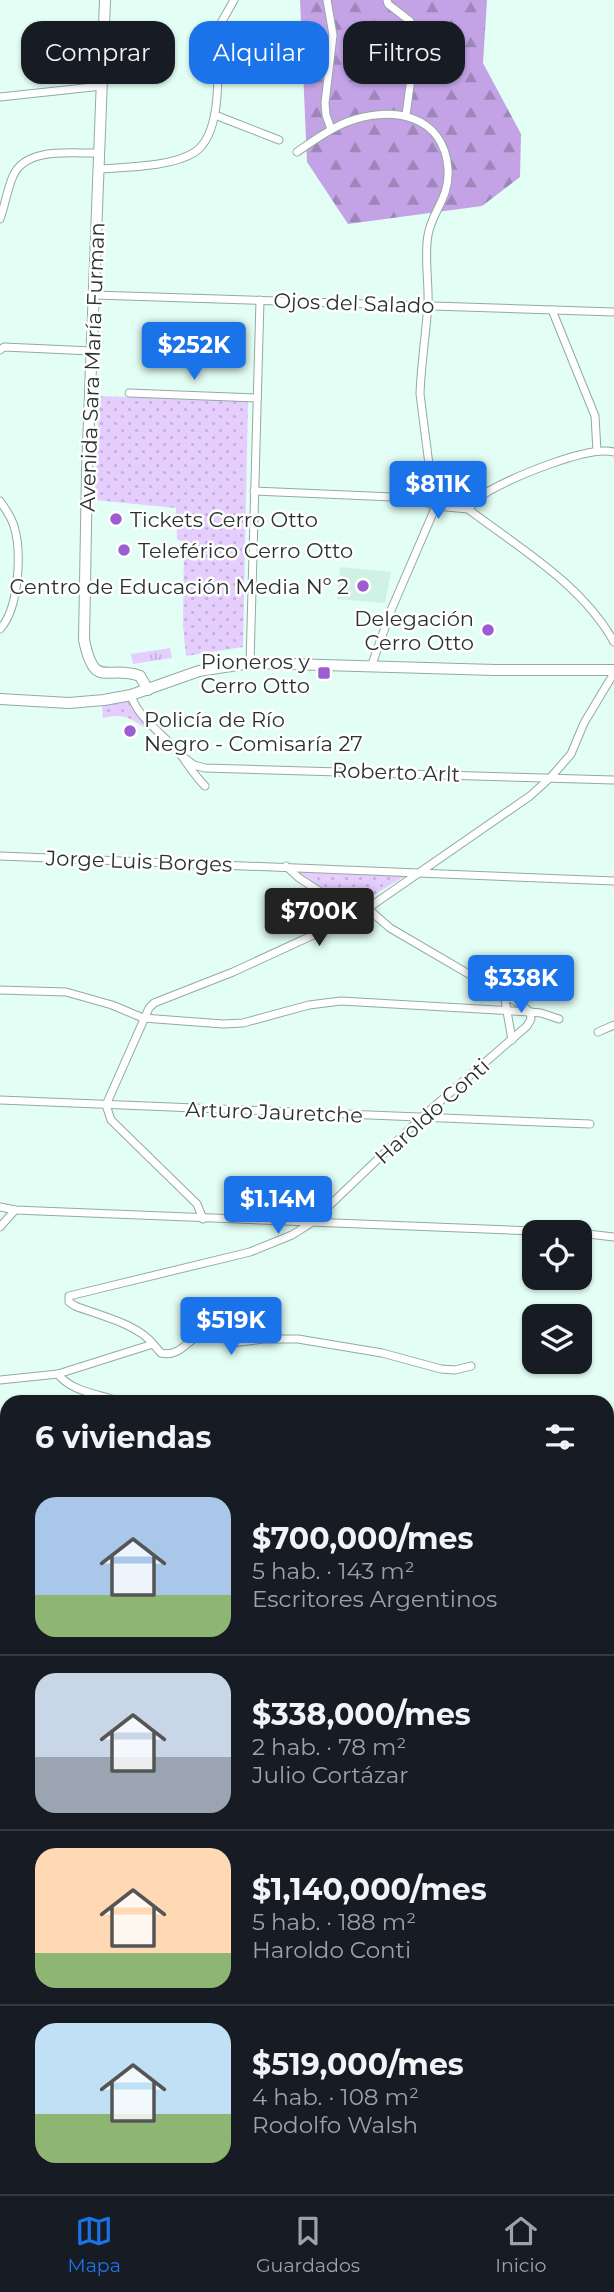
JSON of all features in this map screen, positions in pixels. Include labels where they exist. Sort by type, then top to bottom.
[{"type":"main road","name":"Avenida Sara María Furman","points":[[105,0],[83,585],[84,640],[91,665],[108,674],[129,672],[140,676],[148,690]]},
{"type":"main road","points":[[0,699],[69,703],[131,695],[199,671],[250,663],[614,671]]},
{"type":"street","points":[[99,169],[149,164],[180,158],[196,151],[208,135],[215,115],[218,33],[234,0]]},
{"type":"street","points":[[327,0],[332,35],[325,103],[331,129]]},
{"type":"street","points":[[387,0],[410,21],[416,41],[406,115]]},
{"type":"street","points":[[0,97],[102,86]]},
{"type":"street","points":[[297,152],[331,129],[364,117],[390,113],[421,121],[431,130],[440,142],[448,170],[443,202],[428,233],[428,305],[420,394],[436,506],[392,608],[371,667]]},
{"type":"street","points":[[215,115],[279,140]]},
{"type":"street","points":[[0,219],[12,177],[19,166],[30,158],[99,153]]},
{"type":"street","name":"Ojos del Salado","points":[[95,295],[614,312]]},
{"type":"street","points":[[250,663],[260,300]]},
{"type":"street","points":[[552,310],[595,416],[597,451]]},
{"type":"street","points":[[1,347],[92,351]]},
{"type":"street","points":[[129,393],[257,398]]},
{"type":"street","points":[[468,509],[491,490],[578,454],[614,452]]},
{"type":"street","points":[[254,491],[416,498],[436,506],[468,509],[567,586],[593,611],[614,642]]},
{"type":"street","points":[[0,501],[13,525],[18,566],[12,606],[6,623],[0,629]]},
{"type":"street","points":[[203,1219],[197,1203],[111,1120],[106,1105],[143,1018],[154,1003],[233,972],[356,915],[422,873],[530,796],[551,777],[570,754],[583,723],[614,671]]},
{"type":"street","points":[[131,695],[135,707],[182,756],[192,774],[205,786]]},
{"type":"street","name":"Roberto Arlt","points":[[182,756],[194,765],[205,768],[614,780]]},
{"type":"street","name":"Jorge Luis Borges","points":[[0,856],[614,881]]},
{"type":"street","points":[[286,866],[299,878],[356,915]]},
{"type":"street","points":[[367,908],[390,929],[504,994],[530,1012]]},
{"type":"street","points":[[0,990],[66,992],[112,1005],[143,1018],[243,1023],[309,1005],[341,1001],[530,1012],[559,1019]]},
{"type":"street","points":[[504,994],[512,1040]]},
{"type":"street","name":"Haroldo Conti","points":[[153,1344],[124,1325],[75,1306],[69,1302],[69,1296],[250,1252],[292,1235],[311,1223],[421,1118],[527,1026],[531,1019],[530,1012]]},
{"type":"street","points":[[598,1032],[614,1025]]},
{"type":"street","name":"Arturo Jauretche","points":[[0,1100],[590,1124]]},
{"type":"street","points":[[0,1207],[15,1210],[203,1219],[522,1231]]},
{"type":"street","points":[[0,1227],[15,1210]]},
{"type":"street","points":[[592,1234],[614,1237]]},
{"type":"street","points":[[0,1380],[58,1374],[153,1344],[161,1353],[174,1354],[202,1332],[209,1331],[233,1343],[263,1339],[298,1339],[382,1353],[440,1369],[455,1370],[471,1366]]},
{"type":"street","points":[[58,1374],[62,1380],[75,1387],[99,1395]]},
{"type":"shaded area","name":"Centro de Educación Media Nº 2","points":[[340,567],[391,572],[385,603],[337,599]]},
{"type":"green space","points":[[300,0],[487,0],[483,63],[521,134],[520,177],[482,206],[348,224],[307,162],[304,84],[329,84],[329,21],[301,21]]},
{"type":"green space","points":[[99,396],[248,401],[243,647],[186,656],[183,626],[184,541],[177,540],[176,508],[95,500]]},
{"type":"green space","points":[[170,648],[172,658],[133,664],[131,654]]},
{"type":"green space","points":[[130,699],[132,707],[148,723],[146,728],[122,716],[103,718],[102,704]]},
{"type":"green space","points":[[299,870],[408,874],[353,908],[300,874]]},
{"type":"place","name":"Tickets Cerro Otto","points":[[116,519]]},
{"type":"place","name":"Teleférico Cerro Otto","points":[[124,550]]},
{"type":"place","name":"Centro de Educación Media Nº 2","points":[[363,586]]},
{"type":"place","name":"Delegación Cerro Otto","points":[[488,630]]},
{"type":"place","name":"Pioneros y Cerro Otto","points":[[324,673]]},
{"type":"place","name":"Policía de Río Negro - Comisaría 27","points":[[130,731]]}]
